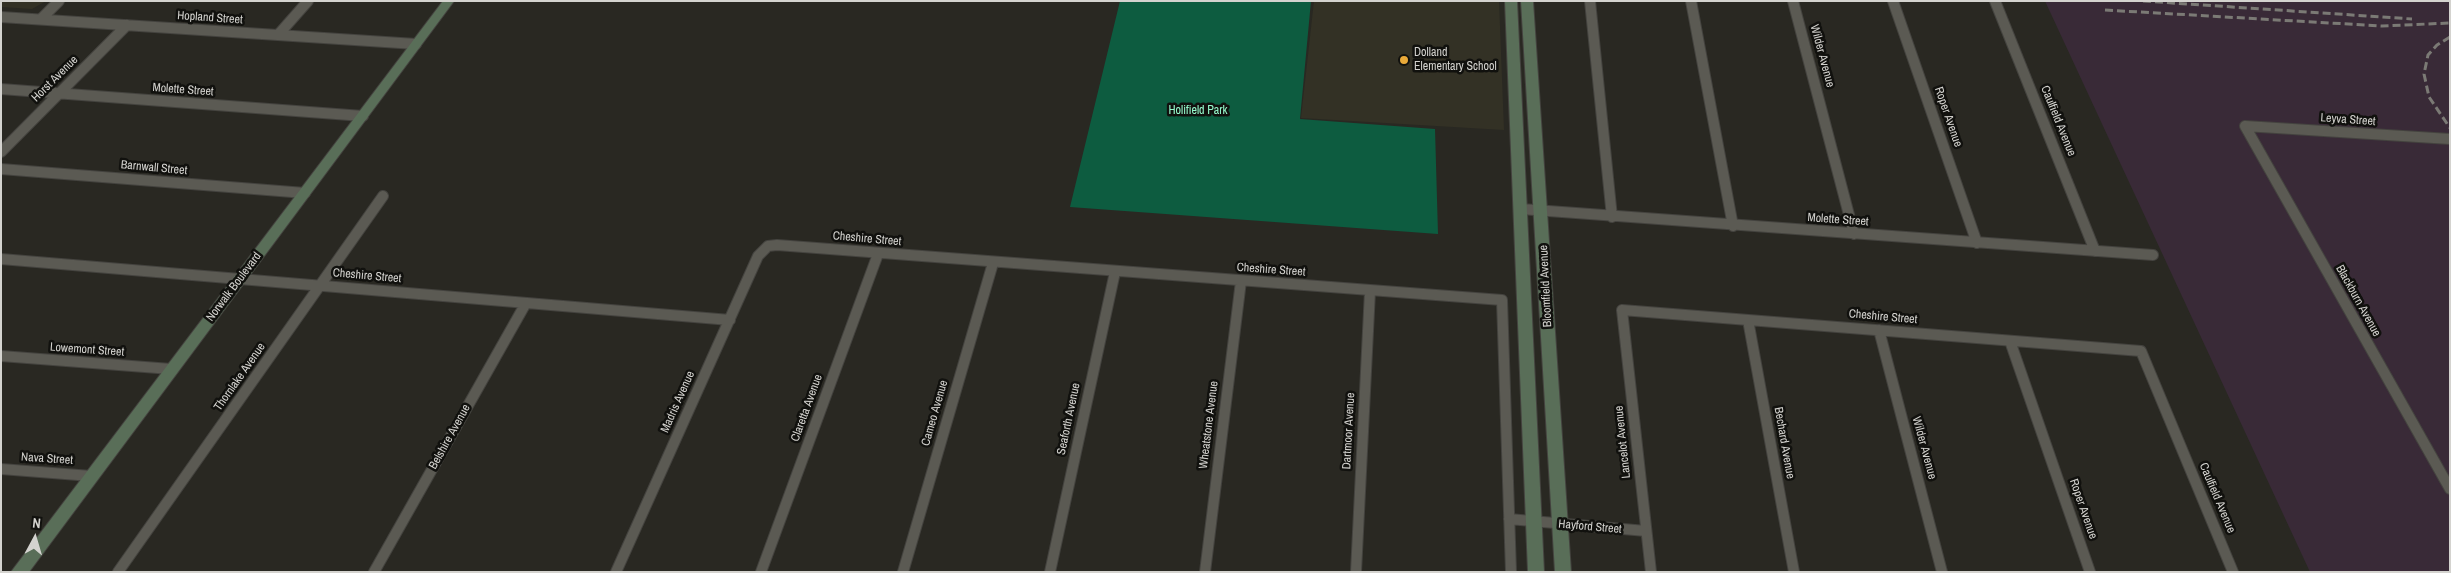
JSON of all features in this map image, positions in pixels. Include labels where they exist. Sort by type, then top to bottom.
[{"type":"main road","name":"Norwalk Boulevard","points":[[19,572],[449,1]]},
{"type":"main road","name":"Bloomfield Avenue","points":[[1511,1],[1536,572]]},
{"type":"main road","name":"Bloomfield Avenue","points":[[1528,1],[1562,572]]},
{"type":"street","points":[[41,19],[59,1]]},
{"type":"street","points":[[278,35],[308,1]]},
{"type":"street","points":[[1590,1],[1612,217]]},
{"type":"street","points":[[1691,1],[1733,226]]},
{"type":"street","name":"Wilder Avenue","points":[[1793,1],[1854,234]]},
{"type":"street","name":"Roper Avenue","points":[[1893,1],[1977,243]]},
{"type":"street","name":"Caulfield Avenue","points":[[1995,1],[2095,251]]},
{"type":"street","name":"Hopland Street","points":[[1,16],[416,44]]},
{"type":"street","name":"Horst Avenue","points":[[1,152],[127,25]]},
{"type":"street","name":"Molette Street","points":[[1,89],[362,116]]},
{"type":"street","name":"Leyva Street","points":[[2245,126],[2450,139]]},
{"type":"street","name":"Blackburn Avenue","points":[[2245,126],[2450,489]]},
{"type":"street","name":"Barnwall Street","points":[[1,168],[304,192]]},
{"type":"street","name":"Thornlake Avenue","points":[[118,572],[383,196]]},
{"type":"street","name":"Molette Street","points":[[1521,209],[1733,226],[2153,255]]},
{"type":"street","name":"Cheshire Street","points":[[768,246],[1502,300],[1511,572]]},
{"type":"street","name":"Madris Avenue","points":[[616,572],[758,256],[768,246]]},
{"type":"street","name":"Claretta Avenue","points":[[761,572],[878,254]]},
{"type":"street","name":"Cheshire Street","points":[[1,259],[730,320]]},
{"type":"street","name":"Cameo Avenue","points":[[903,572],[993,263]]},
{"type":"street","name":"Seaforth Avenue","points":[[1050,572],[1115,272]]},
{"type":"street","name":"Wheatstone Avenue","points":[[1205,572],[1241,281]]},
{"type":"street","name":"Dartmoor Avenue","points":[[1356,572],[1370,291]]},
{"type":"street","name":"Belshire Avenue","points":[[374,572],[526,303]]},
{"type":"street","name":"Cheshire Street","points":[[1622,310],[2141,351]]},
{"type":"street","name":"Lancelot Avenue","points":[[1622,310],[1651,572]]},
{"type":"street","name":"Bechard Avenue","points":[[1748,320],[1794,572]]},
{"type":"street","name":"Wilder Avenue","points":[[1878,330],[1942,572]]},
{"type":"street","name":"Roper Avenue","points":[[2010,341],[2090,572]]},
{"type":"street","name":"Caulfield Avenue","points":[[2141,351],[2233,572]]},
{"type":"street","name":"Lowemont Street","points":[[1,356],[172,369]]},
{"type":"street","name":"Nava Street","points":[[1,469],[91,476]]},
{"type":"street","name":"Hayford Street","points":[[1509,520],[1646,531]]},
{"type":"shaded area","points":[[1,1],[46,1],[32,9],[1,7]]},
{"type":"shaded area","name":"Dolland Elementary School","points":[[1314,1],[1499,1],[1504,130],[1301,118]]},
{"type":"shaded area","points":[[2045,1],[2450,1],[2450,572],[2310,572]]},
{"type":"green space","name":"Holifield Park","points":[[1120,1],[1311,1],[1300,119],[1435,129],[1438,234],[1070,207]]},
{"type":"railway","points":[[2143,1],[2412,19]]},
{"type":"railway","points":[[2105,10],[2382,26],[2450,23]]},
{"type":"railway","points":[[2450,37],[2437,45],[2428,55],[2424,74],[2429,97],[2450,128]]},
{"type":"place","name":"Dolland Elementary School","points":[[1404,60]]}]
